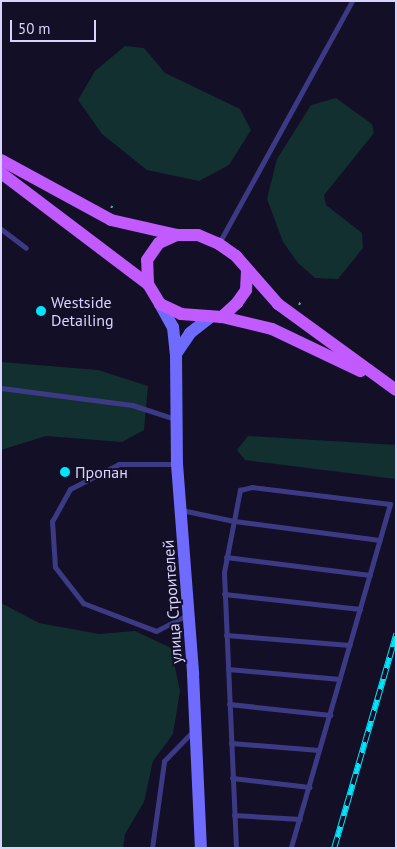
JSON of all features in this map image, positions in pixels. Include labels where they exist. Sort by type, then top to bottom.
[{"type":"main road","points":[[1,170],[111,220],[177,234],[198,235],[219,244],[236,256],[247,271],[278,304],[391,387]]},
{"type":"main road","points":[[1,170],[148,284],[160,304],[182,314],[215,317],[272,329],[391,387]]},
{"type":"main road","points":[[148,284],[148,260],[159,243],[177,234]]},
{"type":"main road","points":[[176,354],[190,333],[237,304],[246,290],[247,271]]},
{"type":"main road","name":"улица Строителей","points":[[160,304],[173,327],[176,354],[178,464],[196,728],[201,848]]},
{"type":"lane","points":[[219,244],[352,1]]},
{"type":"lane","points":[[1,229],[26,248]]},
{"type":"lane","points":[[1,388],[132,405],[177,420]]},
{"type":"lane","points":[[178,464],[119,464],[70,488],[52,521],[55,567],[83,603],[156,631],[189,615]]},
{"type":"lane","points":[[236,848],[224,594],[226,557],[240,490],[252,486],[390,504],[300,819],[290,848]]},
{"type":"lane","points":[[181,510],[234,521],[380,540]]},
{"type":"lane","points":[[226,557],[370,575]]},
{"type":"lane","points":[[224,594],[360,609]]},
{"type":"lane","points":[[226,635],[350,644]]},
{"type":"lane","points":[[228,669],[340,679]]},
{"type":"lane","points":[[229,704],[330,715]]},
{"type":"lane","points":[[152,848],[164,761],[196,728]]},
{"type":"lane","points":[[231,743],[319,750]]},
{"type":"lane","points":[[232,778],[309,787]]},
{"type":"lane","points":[[234,815],[300,819]]},
{"type":"green space","points":[[125,46],[144,48],[165,73],[240,109],[251,130],[229,165],[199,181],[147,170],[102,134],[78,100],[95,71]]},
{"type":"green space","points":[[336,98],[372,124],[374,133],[324,195],[326,205],[362,233],[363,248],[338,279],[315,278],[298,263],[283,242],[267,199],[277,159],[311,105]]},
{"type":"green space","points":[[1,362],[98,370],[148,386],[144,430],[122,442],[46,436],[1,450]]},
{"type":"green space","points":[[248,436],[396,445],[396,479],[245,460],[237,450]]},
{"type":"green space","points":[[1,603],[39,623],[99,634],[135,631],[171,648],[180,691],[173,734],[153,761],[144,802],[125,834],[123,848],[1,848]]},
{"type":"railway","points":[[334,848],[396,634]]},
{"type":"place","name":"Westside Detailing","points":[[41,311]]},
{"type":"place","name":"Пропан","points":[[65,472]]}]
